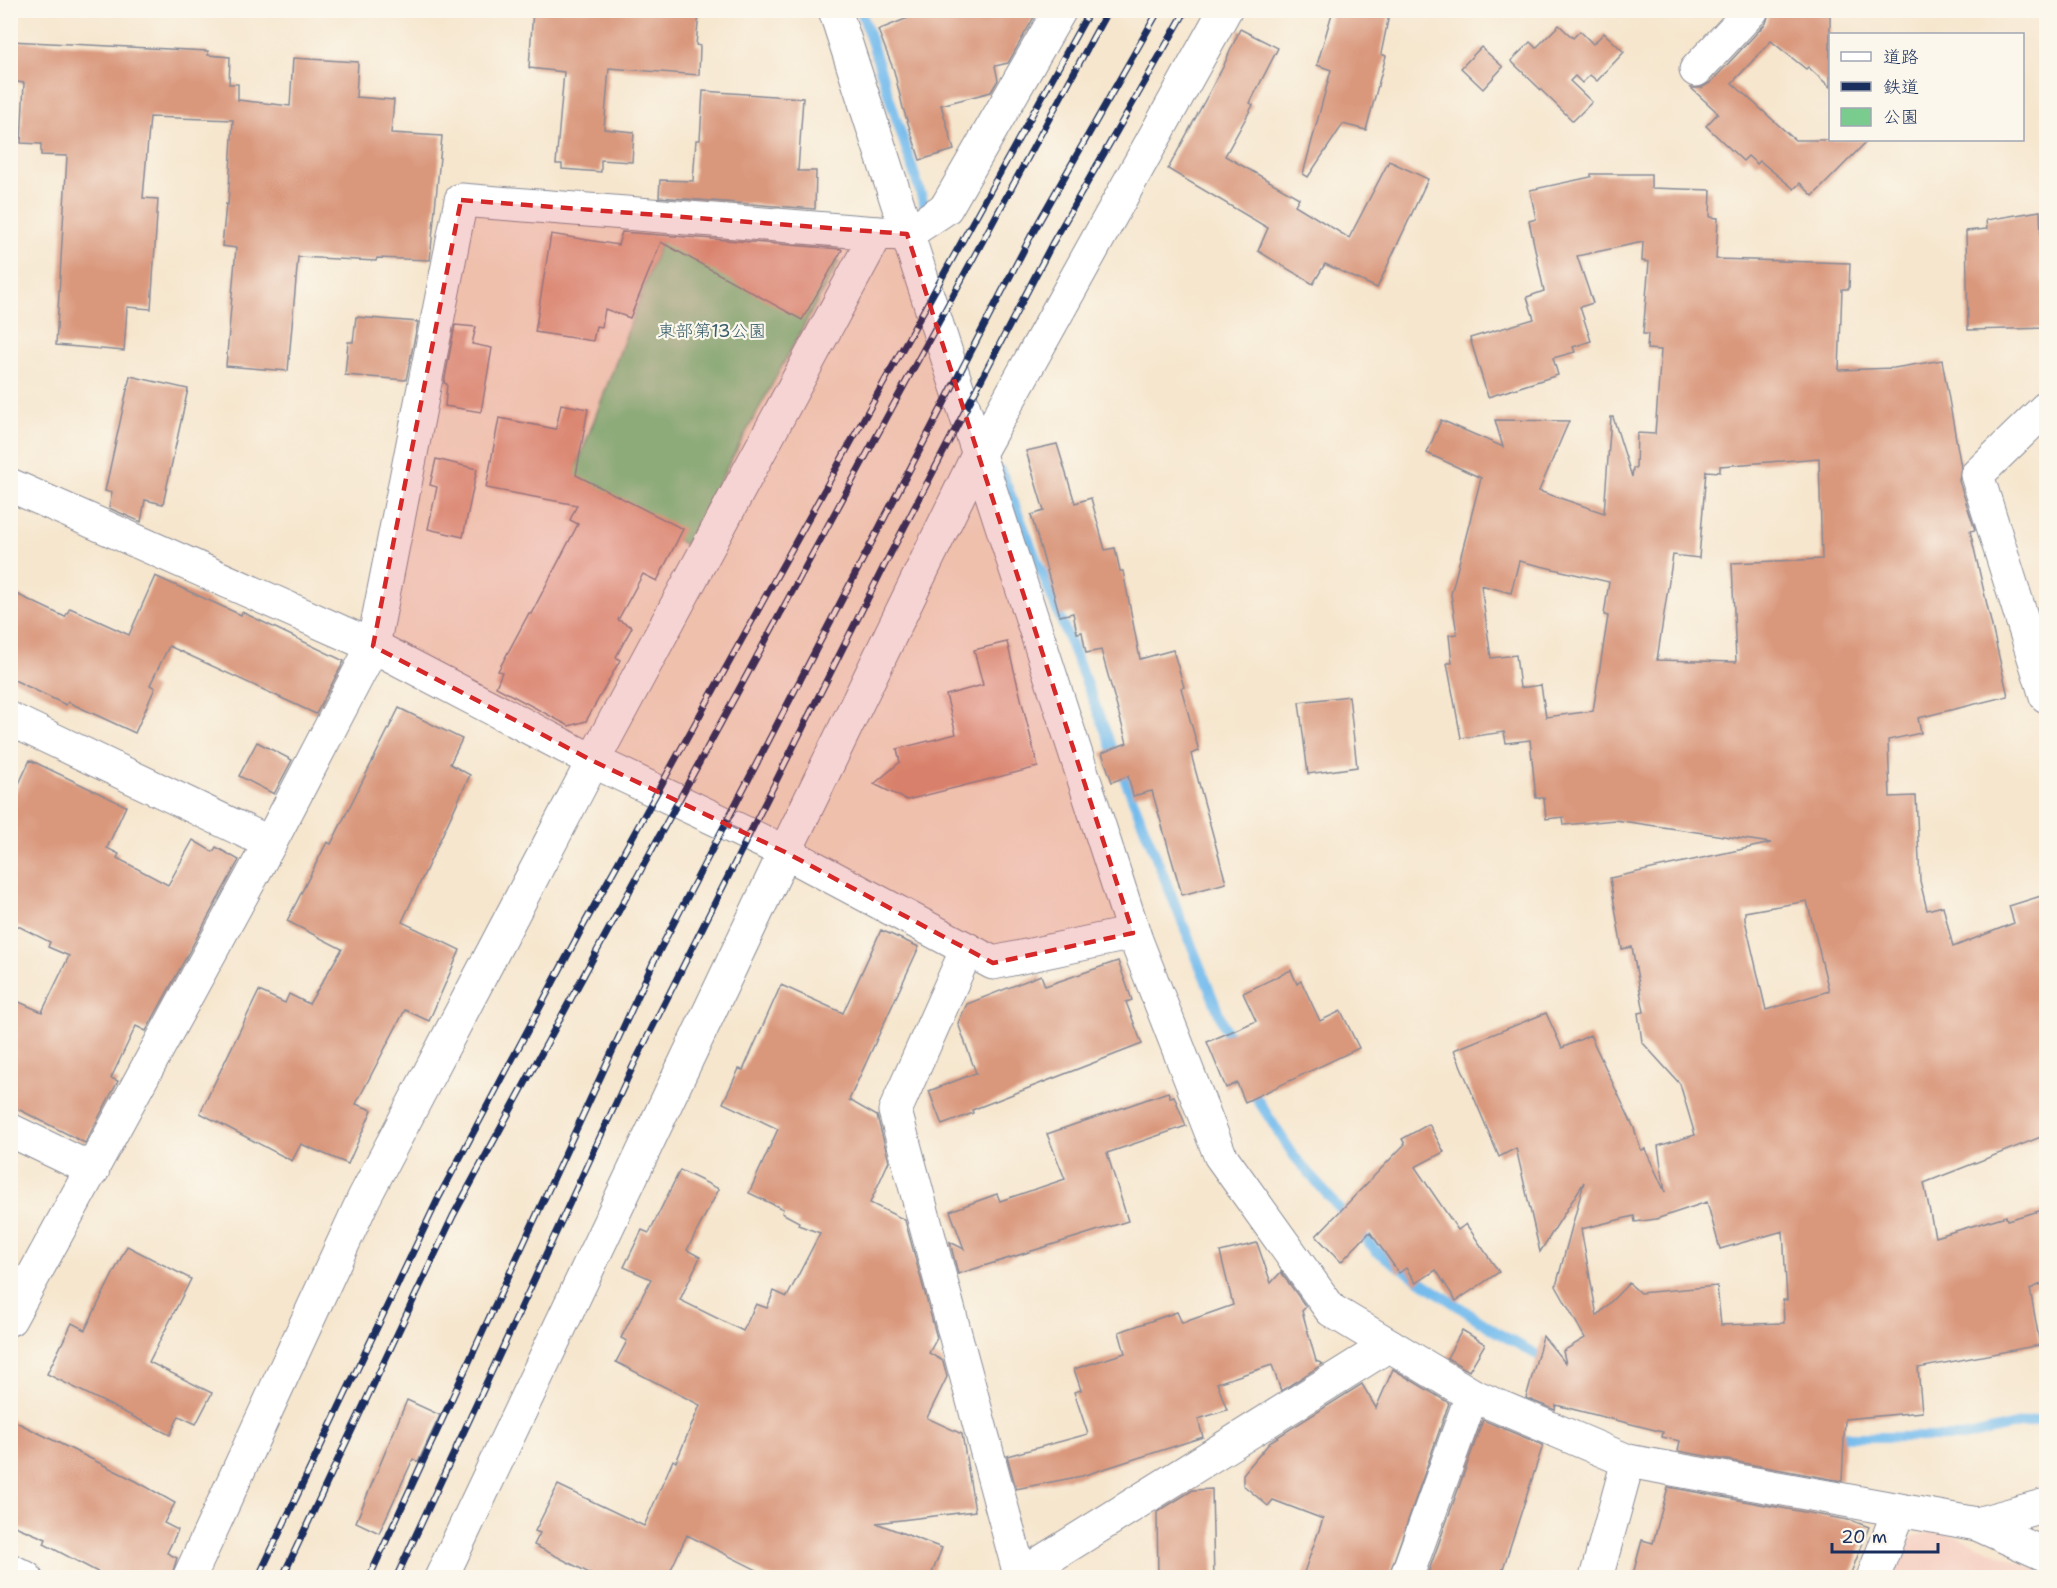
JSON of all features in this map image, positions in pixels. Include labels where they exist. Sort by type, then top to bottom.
[{"type":"street","points":[[835,10],[892,233],[930,299],[978,455],[1133,933],[1220,1155],[1331,1310],[1472,1395],[1628,1461],[1977,1524],[2046,1556]]},
{"type":"street","points":[[10,1319],[270,843],[372,646],[461,200],[892,233],[946,208],[1060,10]]},
{"type":"street","points":[[441,1578],[785,852],[978,455],[1226,10]]},
{"type":"street","points":[[1696,70],[1752,10]]},
{"type":"street","points":[[189,1578],[364,1198],[593,761],[892,233]]},
{"type":"street","points":[[2046,408],[1977,475],[2046,696]]},
{"type":"street","points":[[10,485],[372,646],[593,761],[785,852],[993,963],[1133,933]]},
{"type":"street","points":[[10,719],[270,843]]},
{"type":"street","points":[[967,949],[895,1111],[1018,1576],[1389,1345]]},
{"type":"street","points":[[10,1130],[93,1170]]},
{"type":"street","points":[[1406,1578],[1472,1395]]},
{"type":"street","points":[[1596,1578],[1628,1461]]},
{"type":"street","points":[[1977,1524],[2046,1505]]},
{"type":"street","points":[[1873,1578],[1899,1510]]},
{"type":"street","points":[[10,1570],[26,1578]]},
{"type":"highlighted area","points":[[461,200],[907,234],[1133,933],[993,963],[785,852],[593,761],[373,646]]},
{"type":"shaded area","points":[[1943,1531],[2046,1573],[2046,1578],[1884,1578],[1898,1543],[1917,1535]]},
{"type":"green space","name":"東部第13公園","points":[[661,242],[839,261],[685,545],[572,479]]},
{"type":"building","points":[[533,10],[658,10],[699,13],[696,45],[700,46],[699,75],[609,68],[604,129],[634,132],[632,162],[601,160],[601,172],[562,169],[562,164],[556,164],[564,72],[529,68]]},
{"type":"building","points":[[928,10],[1038,10],[1008,63],[995,66],[998,80],[991,92],[941,105],[954,150],[920,160],[894,71],[878,30]]},
{"type":"building","points":[[1333,10],[1390,10],[1381,54],[1386,56],[1366,130],[1343,124],[1308,177],[1303,174],[1331,70],[1317,65]]},
{"type":"building","points":[[1770,10],[1830,10],[1829,86],[1808,67],[1806,69],[1771,41],[1732,83],[1795,140],[1867,141],[1813,196],[1800,183],[1794,189],[1760,161],[1757,164],[1748,156],[1743,161],[1706,126],[1718,113],[1691,88],[1701,88],[1710,83],[1766,23]]},
{"type":"building","points":[[1559,25],[1573,38],[1580,31],[1593,44],[1604,33],[1624,52],[1597,81],[1590,75],[1582,83],[1575,76],[1570,81],[1592,102],[1573,121],[1511,61],[1530,42],[1536,48]]},
{"type":"building","points":[[1240,29],[1278,48],[1250,103],[1253,105],[1225,156],[1299,198],[1295,205],[1349,238],[1389,161],[1428,179],[1377,288],[1325,264],[1313,284],[1258,251],[1268,228],[1168,169],[1223,67]]},
{"type":"building","points":[[10,41],[208,51],[208,55],[230,57],[229,84],[238,84],[238,100],[290,106],[293,58],[358,62],[356,97],[394,100],[391,133],[442,136],[430,260],[377,258],[376,261],[298,257],[288,371],[226,366],[236,248],[222,246],[226,204],[228,205],[233,120],[150,117],[143,198],[158,199],[151,309],[127,307],[124,351],[56,345],[67,156],[41,155],[41,144],[21,143],[24,83],[10,81]]},
{"type":"building","points":[[1481,47],[1503,67],[1483,89],[1461,68]]},
{"type":"building","points":[[703,91],[803,98],[798,171],[816,171],[815,209],[659,197],[660,180],[693,181],[696,140],[700,140]]},
{"type":"building","points":[[1591,174],[1651,174],[1651,188],[1711,190],[1710,217],[1718,218],[1716,259],[1850,263],[1849,289],[1842,289],[1839,370],[1894,368],[1942,360],[1961,467],[1959,481],[1975,530],[1970,531],[2008,696],[1918,718],[1921,733],[1888,740],[1890,797],[1916,796],[1920,881],[1927,910],[1943,906],[1953,947],[2014,923],[2009,906],[2041,896],[2046,912],[2046,1135],[1924,1183],[1935,1237],[2006,1216],[2007,1220],[2046,1209],[2046,1282],[2030,1289],[2040,1345],[1918,1368],[1922,1412],[1845,1419],[1842,1481],[1678,1451],[1680,1441],[1662,1437],[1663,1432],[1556,1405],[1555,1410],[1526,1398],[1543,1336],[1566,1364],[1563,1351],[1585,1338],[1556,1286],[1584,1182],[1540,1252],[1516,1148],[1499,1157],[1454,1050],[1546,1013],[1562,1048],[1590,1035],[1634,1128],[1641,1150],[1645,1149],[1665,1192],[1658,1146],[1695,1135],[1680,1084],[1642,1042],[1638,1013],[1644,1012],[1632,947],[1622,949],[1610,878],[1771,843],[1615,820],[1564,825],[1563,817],[1546,819],[1544,798],[1536,798],[1530,740],[1506,743],[1504,732],[1461,738],[1447,663],[1452,663],[1449,635],[1457,634],[1451,594],[1481,478],[1427,453],[1441,420],[1503,447],[1495,420],[1569,421],[1539,491],[1604,513],[1611,417],[1613,417],[1632,477],[1633,468],[1636,468],[1637,433],[1655,434],[1661,350],[1647,349],[1648,334],[1643,334],[1649,262],[1642,261],[1643,242],[1577,256],[1593,303],[1580,307],[1591,341],[1573,347],[1575,352],[1553,358],[1558,375],[1488,397],[1470,338],[1534,319],[1527,297],[1544,291],[1529,221],[1536,219],[1530,190],[1591,177]],"holes":[[[1819,458],[1822,559],[1732,563],[1736,662],[1657,660],[1673,555],[1699,558],[1706,471],[1720,472],[1720,466]],[[1519,561],[1609,582],[1604,615],[1608,616],[1593,711],[1546,717],[1541,685],[1520,688],[1516,655],[1491,658],[1481,585],[1511,593]],[[1807,901],[1829,991],[1766,1010],[1745,912]],[[1707,1202],[1720,1249],[1783,1231],[1787,1300],[1783,1300],[1784,1323],[1721,1325],[1717,1286],[1640,1293],[1629,1283],[1597,1316],[1581,1229],[1634,1216],[1635,1222],[1656,1219]]]},
{"type":"building","points":[[2040,211],[2043,282],[2046,282],[2046,328],[1968,330],[1966,231],[1987,229],[1986,220]]},
{"type":"building","points":[[622,232],[842,250],[802,320],[661,242],[630,318],[605,309],[602,327],[596,326],[593,341],[535,332],[551,234],[618,245]]},
{"type":"building","points":[[356,317],[418,322],[406,380],[345,375],[348,342],[353,342]]},
{"type":"building","points":[[455,325],[476,327],[472,344],[492,348],[481,412],[445,406],[447,384],[444,383]]},
{"type":"building","points":[[130,376],[188,389],[163,504],[145,500],[141,522],[109,508],[112,493],[105,491]]},
{"type":"building","points":[[561,404],[588,409],[576,475],[683,529],[657,581],[643,574],[618,620],[632,627],[616,657],[620,660],[586,721],[569,726],[496,687],[502,672],[498,671],[578,524],[570,520],[577,505],[486,488],[499,418],[556,429]]},
{"type":"building","points":[[1057,444],[1075,503],[1091,498],[1105,550],[1115,548],[1120,571],[1123,571],[1140,659],[1173,650],[1199,751],[1191,754],[1226,883],[1182,895],[1152,791],[1133,796],[1128,776],[1112,782],[1102,753],[1127,743],[1101,650],[1086,653],[1082,632],[1077,633],[1073,613],[1060,616],[1031,515],[1044,511],[1026,451]]},
{"type":"building","points":[[436,459],[477,469],[463,537],[428,529],[437,487],[430,485]]},
{"type":"building","points":[[155,576],[241,615],[242,612],[344,661],[316,714],[169,646],[150,685],[155,688],[135,733],[68,702],[66,705],[10,678],[10,591],[65,617],[70,608],[129,635]]},
{"type":"building","points":[[1007,642],[1038,767],[907,800],[874,784],[900,762],[897,749],[956,734],[946,695],[983,685],[974,650]]},
{"type":"building","points":[[1349,696],[1357,767],[1308,774],[1299,702]]},
{"type":"building","points":[[399,708],[462,739],[450,764],[470,775],[402,922],[460,950],[429,1021],[405,1010],[356,1104],[372,1110],[348,1164],[301,1144],[292,1161],[200,1113],[259,991],[285,1003],[289,994],[309,1004],[342,949],[287,921],[327,842],[331,844]]},
{"type":"building","points":[[257,742],[292,760],[274,794],[239,776]]},
{"type":"building","points":[[30,760],[126,806],[107,848],[119,854],[117,858],[168,885],[193,840],[213,852],[216,847],[239,860],[146,1031],[136,1026],[111,1078],[118,1081],[85,1143],[10,1105],[10,998],[42,1012],[69,956],[48,947],[50,942],[10,922],[10,803]]},
{"type":"building","points":[[881,930],[919,947],[849,1100],[877,1116],[889,1161],[870,1203],[905,1220],[937,1338],[929,1353],[943,1361],[947,1377],[927,1418],[962,1434],[975,1511],[876,1523],[942,1548],[930,1578],[773,1578],[687,1535],[667,1578],[599,1578],[534,1545],[540,1533],[535,1531],[558,1485],[644,1526],[673,1460],[676,1462],[700,1405],[616,1362],[627,1341],[621,1338],[651,1279],[624,1267],[642,1230],[649,1233],[680,1170],[719,1189],[687,1250],[700,1257],[680,1300],[743,1331],[756,1304],[767,1308],[774,1291],[787,1297],[820,1233],[798,1225],[799,1222],[782,1213],[783,1209],[749,1193],[778,1129],[723,1103],[739,1069],[743,1070],[781,985],[843,1013]]},
{"type":"building","points":[[1118,961],[1132,1000],[1126,1002],[1142,1044],[972,1110],[973,1113],[942,1125],[929,1091],[976,1073],[958,1023],[967,1004],[1041,975],[1045,986]]},
{"type":"building","points":[[1291,970],[1297,984],[1301,981],[1320,1021],[1341,1011],[1359,1048],[1245,1102],[1237,1083],[1226,1088],[1207,1042],[1256,1021],[1243,993]]},
{"type":"building","points":[[1168,1092],[1170,1097],[1174,1096],[1186,1126],[1107,1153],[1128,1221],[958,1274],[950,1242],[964,1249],[950,1211],[997,1194],[1000,1201],[1065,1179],[1047,1134]]},
{"type":"building","points":[[1429,1124],[1444,1152],[1415,1167],[1458,1230],[1466,1224],[1499,1272],[1456,1301],[1436,1270],[1416,1283],[1406,1268],[1399,1273],[1370,1232],[1341,1262],[1316,1236],[1405,1144],[1402,1139]]},
{"type":"building","points":[[1257,1243],[1271,1283],[1281,1272],[1306,1307],[1302,1311],[1316,1361],[1323,1364],[1281,1391],[1272,1365],[1217,1383],[1227,1410],[1198,1419],[1203,1437],[1082,1476],[1016,1489],[1007,1456],[1088,1434],[1074,1392],[1081,1390],[1074,1369],[1125,1353],[1119,1332],[1177,1312],[1182,1323],[1233,1305],[1220,1252]]},
{"type":"building","points":[[127,1246],[191,1279],[149,1362],[212,1393],[196,1424],[179,1416],[170,1435],[47,1374],[72,1323],[85,1330]]},
{"type":"building","points":[[1462,1330],[1485,1344],[1469,1371],[1447,1358]]},
{"type":"building","points":[[1393,1369],[1449,1403],[1388,1578],[1302,1578],[1323,1519],[1273,1500],[1268,1506],[1243,1485],[1243,1474],[1271,1441],[1362,1384],[1376,1408]]},
{"type":"building","points":[[407,1400],[440,1415],[418,1462],[413,1459],[379,1533],[356,1522]]},
{"type":"building","points":[[10,1419],[136,1481],[175,1503],[164,1523],[178,1530],[167,1553],[177,1558],[171,1578],[109,1578],[44,1544],[46,1539],[10,1524]]},
{"type":"building","points":[[1483,1420],[1543,1445],[1500,1578],[1427,1576]]},
{"type":"building","points":[[1668,1487],[1853,1521],[1869,1527],[1849,1578],[1632,1578],[1642,1540],[1653,1543]]},
{"type":"building","points":[[1212,1489],[1214,1578],[1158,1578],[1157,1512],[1193,1490]]},
{"type":"waterway","points":[[861,10],[924,204]]},
{"type":"waterway","points":[[1001,471],[1232,1046]]},
{"type":"waterway","points":[[1248,1085],[1294,1156],[1376,1251],[1498,1333],[1550,1362]]},
{"type":"waterway","points":[[1830,1434],[1851,1437],[1963,1437],[2046,1418]]},
{"type":"railway","points":[[258,1578],[439,1197],[582,928],[1090,10]]},
{"type":"railway","points":[[282,1578],[453,1216],[1108,10]]},
{"type":"railway","points":[[369,1578],[654,961],[1032,234],[1159,10]]},
{"type":"railway","points":[[396,1578],[634,1064],[884,566],[1052,244],[1186,10]]}]
